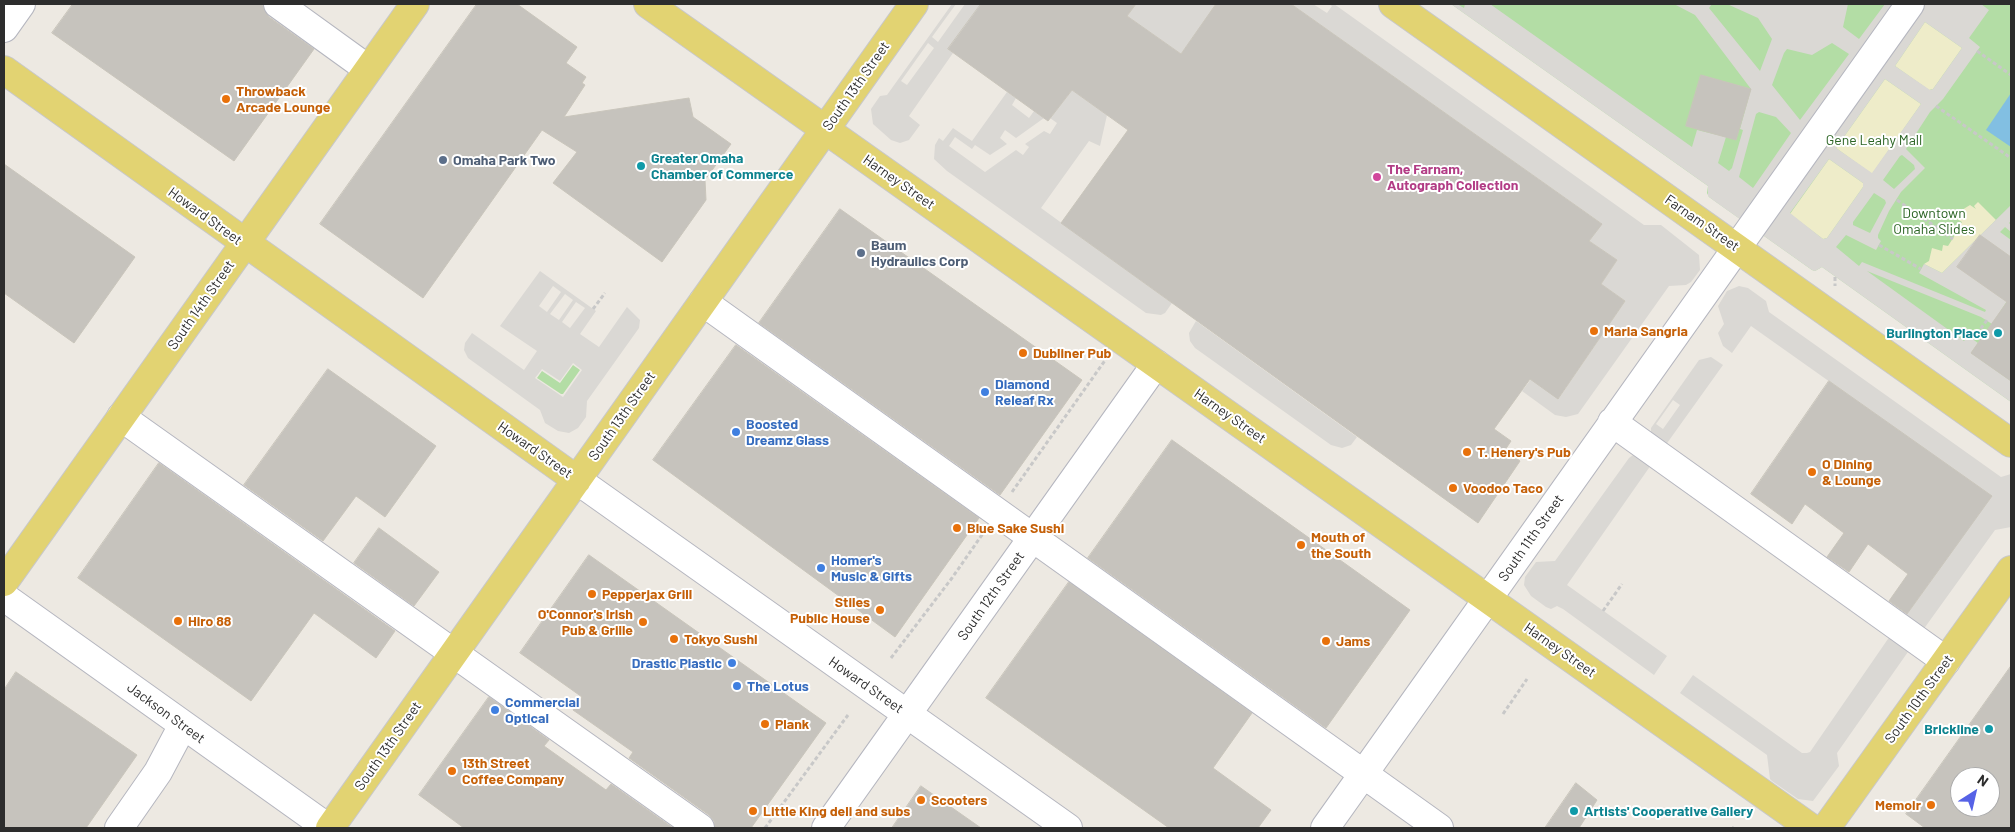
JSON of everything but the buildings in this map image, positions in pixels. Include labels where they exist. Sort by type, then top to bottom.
[{"type":"main road","name":"South 14th Street","points":[[4,582],[415,4]]},
{"type":"main road","name":"Harney Street","points":[[648,4],[1811,828]]},
{"type":"main road","name":"South 13th Street","points":[[329,828],[914,4]]},
{"type":"main road","name":"Farnam Street","points":[[1393,4],[2011,443]]},
{"type":"main road","name":"Howard Street","points":[[4,70],[244,244],[577,480]]},
{"type":"main road","name":"South 10th Street","points":[[1826,828],[2011,570]]},
{"type":"street","points":[[4,28],[21,4]]},
{"type":"street","points":[[278,4],[368,69]]},
{"type":"street","name":"South 11th Street","points":[[1325,828],[1910,4]]},
{"type":"street","points":[[703,302],[1439,828]]},
{"type":"street","name":"South 12th Street","points":[[826,828],[1156,364]]},
{"type":"street","points":[[121,417],[700,828]]},
{"type":"street","points":[[1612,422],[1946,661]]},
{"type":"street","name":"Howard Street","points":[[577,480],[1068,828]]},
{"type":"street","name":"Jackson Street","points":[[4,597],[329,828]]},
{"type":"street","points":[[119,828],[158,772],[183,725]]},
{"type":"path","points":[[1977,51],[2011,75]]},
{"type":"path","points":[[1936,106],[2011,158]]},
{"type":"path","points":[[1897,200],[1953,239]]},
{"type":"path","points":[[1879,245],[1921,269]]},
{"type":"path","points":[[593,309],[605,293]]},
{"type":"path","points":[[1973,339],[1986,320]]},
{"type":"path","points":[[1603,611],[1622,584]]},
{"type":"path","points":[[1503,714],[1527,679]]},
{"type":"path","points":[[765,828],[848,714]]},
{"type":"green space","name":"Gene Leahy Mall","points":[[1451,4],[2011,4],[2011,402],[1822,267],[1815,271],[1812,270],[1709,197],[1707,193],[1708,186]]},
{"type":"green space","points":[[573,365],[580,370],[563,394],[537,378],[542,371],[560,383]]},
{"type":"sand","points":[[1925,22],[1962,48],[1933,89],[1929,90],[1895,66]]},
{"type":"sand","points":[[1885,79],[1921,104],[1872,174],[1836,148]]},
{"type":"sand","points":[[1829,159],[1863,183],[1863,187],[1827,238],[1823,239],[1790,214]]},
{"type":"sand","points":[[1978,202],[1996,220],[1942,273],[1924,264],[1929,261],[1932,248],[1942,251],[1943,245],[1948,246],[1957,232],[1955,231],[1962,222],[1957,219],[1962,210],[1970,205],[1976,209],[1974,206]]},
{"type":"shaded area","points":[[952,4],[956,4],[932,37],[938,42],[965,4],[981,4],[948,49],[953,53],[909,116],[920,125],[909,140],[900,143],[891,140],[873,124],[871,109],[880,96],[887,95]],"holes":[[[928,43],[934,48],[907,85],[901,81]]]},
{"type":"shaded area","points":[[1136,4],[1217,4],[1181,54],[1127,16]]},
{"type":"shaded area","points":[[1291,4],[1313,4],[1327,13],[1332,6],[1329,4],[1334,4],[1644,225],[1661,225],[1699,255],[1700,270],[1691,282],[1686,285],[1669,286],[1578,414],[1566,417],[1555,415],[1522,391],[1531,379],[1559,398],[1625,301],[1601,284],[1617,260],[1589,241],[1601,223]]},
{"type":"shaded area","points":[[1451,4],[1457,4],[1464,8],[1465,4],[1490,4],[1692,147],[1697,130],[1726,137],[1718,163],[1729,171],[1732,168],[1743,130],[1740,129],[1751,89],[1695,15],[1674,4],[1712,4],[1709,8],[1760,71],[1772,39],[1758,18],[1727,4],[1848,4],[1843,27],[1859,39],[1885,4],[1981,4],[1989,10],[1969,38],[1980,47],[1943,99],[1930,112],[1906,149],[1925,168],[1901,192],[1889,211],[1878,235],[1881,241],[1876,250],[1846,235],[1836,247],[1859,266],[1862,262],[1985,312],[1986,310],[1919,273],[1924,264],[1942,273],[2011,205],[2011,221],[2009,223],[2011,225],[2011,232],[2005,227],[2000,232],[2011,240],[2011,295],[1992,324],[1981,317],[1867,271],[1964,341],[1968,336],[1978,343],[1971,353],[2011,381],[2011,402],[1822,267],[1815,271],[1812,270],[1713,200],[1708,196],[1708,186]],"holes":[[[1925,22],[1962,48],[1933,89],[1930,90],[1895,66]],[[1832,43],[1849,54],[1800,120],[1772,85],[1787,49],[1812,55]],[[1885,79],[1921,104],[1872,173],[1836,148]],[[1759,112],[1776,117],[1791,133],[1753,188],[1739,177],[1756,114]],[[1902,155],[1914,165],[1915,169],[1894,189],[1883,180]],[[1829,159],[1863,183],[1863,187],[1827,238],[1823,239],[1790,213]],[[1874,193],[1885,200],[1886,203],[1870,233],[1853,225],[1853,222]]]},
{"type":"shaded area","points":[[1072,90],[1107,115],[1100,146],[1089,141],[1041,208],[1172,303],[1165,313],[1161,315],[1146,313],[947,171],[934,159],[935,145],[939,138],[943,141],[953,128],[972,141],[1007,92],[1016,98],[1012,105],[1029,118],[1034,111],[1044,118],[1016,138],[1005,130],[1000,138],[1007,144],[990,155],[975,145],[972,149],[955,137],[949,146],[985,172],[1016,150],[1023,155],[1029,147],[1025,144],[1044,131],[1050,134],[1057,123],[1050,118]]},
{"type":"shaded area","points":[[540,271],[596,311],[580,334],[599,347],[627,307],[640,320],[639,328],[587,401],[586,417],[578,428],[569,433],[558,431],[545,423],[540,410],[468,358],[464,350],[465,343],[472,333],[524,370],[537,351],[500,326]],"holes":[[[553,286],[561,292],[547,312],[539,306]],[[565,294],[573,300],[559,320],[550,314]],[[576,302],[585,308],[570,328],[562,322]],[[573,363],[582,370],[563,397],[535,378],[542,369],[560,381]]]},
{"type":"shaded area","points":[[1739,286],[1748,288],[1766,301],[1769,312],[2001,477],[2011,474],[2011,527],[1995,530],[1923,630],[1905,617],[1991,496],[1751,326],[1732,353],[1723,346],[1718,333],[1724,324],[1718,306],[1727,291]]},
{"type":"shaded area","points":[[1196,321],[1357,437],[1351,445],[1342,448],[1331,445],[1195,348],[1190,341],[1189,333]]},
{"type":"shaded area","points":[[1711,357],[1723,365],[1665,446],[1651,433],[1651,428],[1699,360]],"holes":[[[1673,400],[1680,405],[1663,429],[1656,424]]]},
{"type":"shaded area","points":[[1633,455],[1651,465],[1567,585],[1667,656],[1654,675],[1563,609],[1557,606],[1551,609],[1546,607],[1531,596],[1524,585],[1525,577],[1536,562],[1555,561]]},
{"type":"shaded area","points":[[1890,636],[1910,649],[1837,753],[1839,766],[1813,801],[1798,799],[1772,781],[1770,779],[1767,755],[1680,693],[1693,675],[1802,753],[1807,753],[1810,752]]},
{"type":"water","points":[[2011,93],[2011,147],[1986,130]]},
{"type":"place","name":"Throwback Arcade Lounge","points":[[226,99]]},
{"type":"place","name":"Omaha Park Two","points":[[443,160]]},
{"type":"place","name":"Greater Omaha Chamber of Commerce","points":[[641,166]]},
{"type":"place","name":"The Farnam, Autograph Collection","points":[[1377,177]]},
{"type":"place","name":"Baum Hydraulics Corp","points":[[861,253]]},
{"type":"place","name":"Maria Sangria","points":[[1594,331]]},
{"type":"place","name":"Burlington Place","points":[[1998,333]]},
{"type":"place","name":"Dubliner Pub","points":[[1023,353]]},
{"type":"place","name":"Diamond Releaf Rx","points":[[985,392]]},
{"type":"place","name":"Boosted Dreamz Glass","points":[[736,432]]},
{"type":"place","name":"T. Henery's Pub","points":[[1467,452]]},
{"type":"place","name":"O Dining & Lounge","points":[[1812,472]]},
{"type":"place","name":"Voodoo Taco","points":[[1453,488]]},
{"type":"place","name":"Blue Sake Sushi","points":[[957,528]]},
{"type":"place","name":"Mouth of the South","points":[[1301,545]]},
{"type":"place","name":"Homer's Music & Gifts","points":[[821,568]]},
{"type":"place","name":"Pepperjax Grill","points":[[592,594]]},
{"type":"place","name":"Stiles Public House","points":[[880,610]]},
{"type":"place","name":"Hiro 88","points":[[178,621]]},
{"type":"place","name":"O'Connor's Irish Pub & Grille","points":[[643,622]]},
{"type":"place","name":"Tokyo Sushi","points":[[674,639]]},
{"type":"place","name":"Jams","points":[[1326,641]]},
{"type":"place","name":"Drastic Plastic","points":[[732,663]]},
{"type":"place","name":"The Lotus","points":[[737,686]]},
{"type":"place","name":"Commercial Optical","points":[[495,710]]},
{"type":"place","name":"Plank","points":[[765,724]]},
{"type":"place","name":"Brickline","points":[[1989,729]]},
{"type":"place","name":"13th Street Coffee Company","points":[[452,771]]},
{"type":"place","name":"Scooters","points":[[921,800]]},
{"type":"place","name":"Memoir","points":[[1931,805]]},
{"type":"place","name":"Little King deli and subs","points":[[753,811]]},
{"type":"place","name":"Artists' Cooperative Gallery","points":[[1574,811]]},
{"type":"park label","name":"Downtown Omaha Slides","points":[[1934,222]]}]
